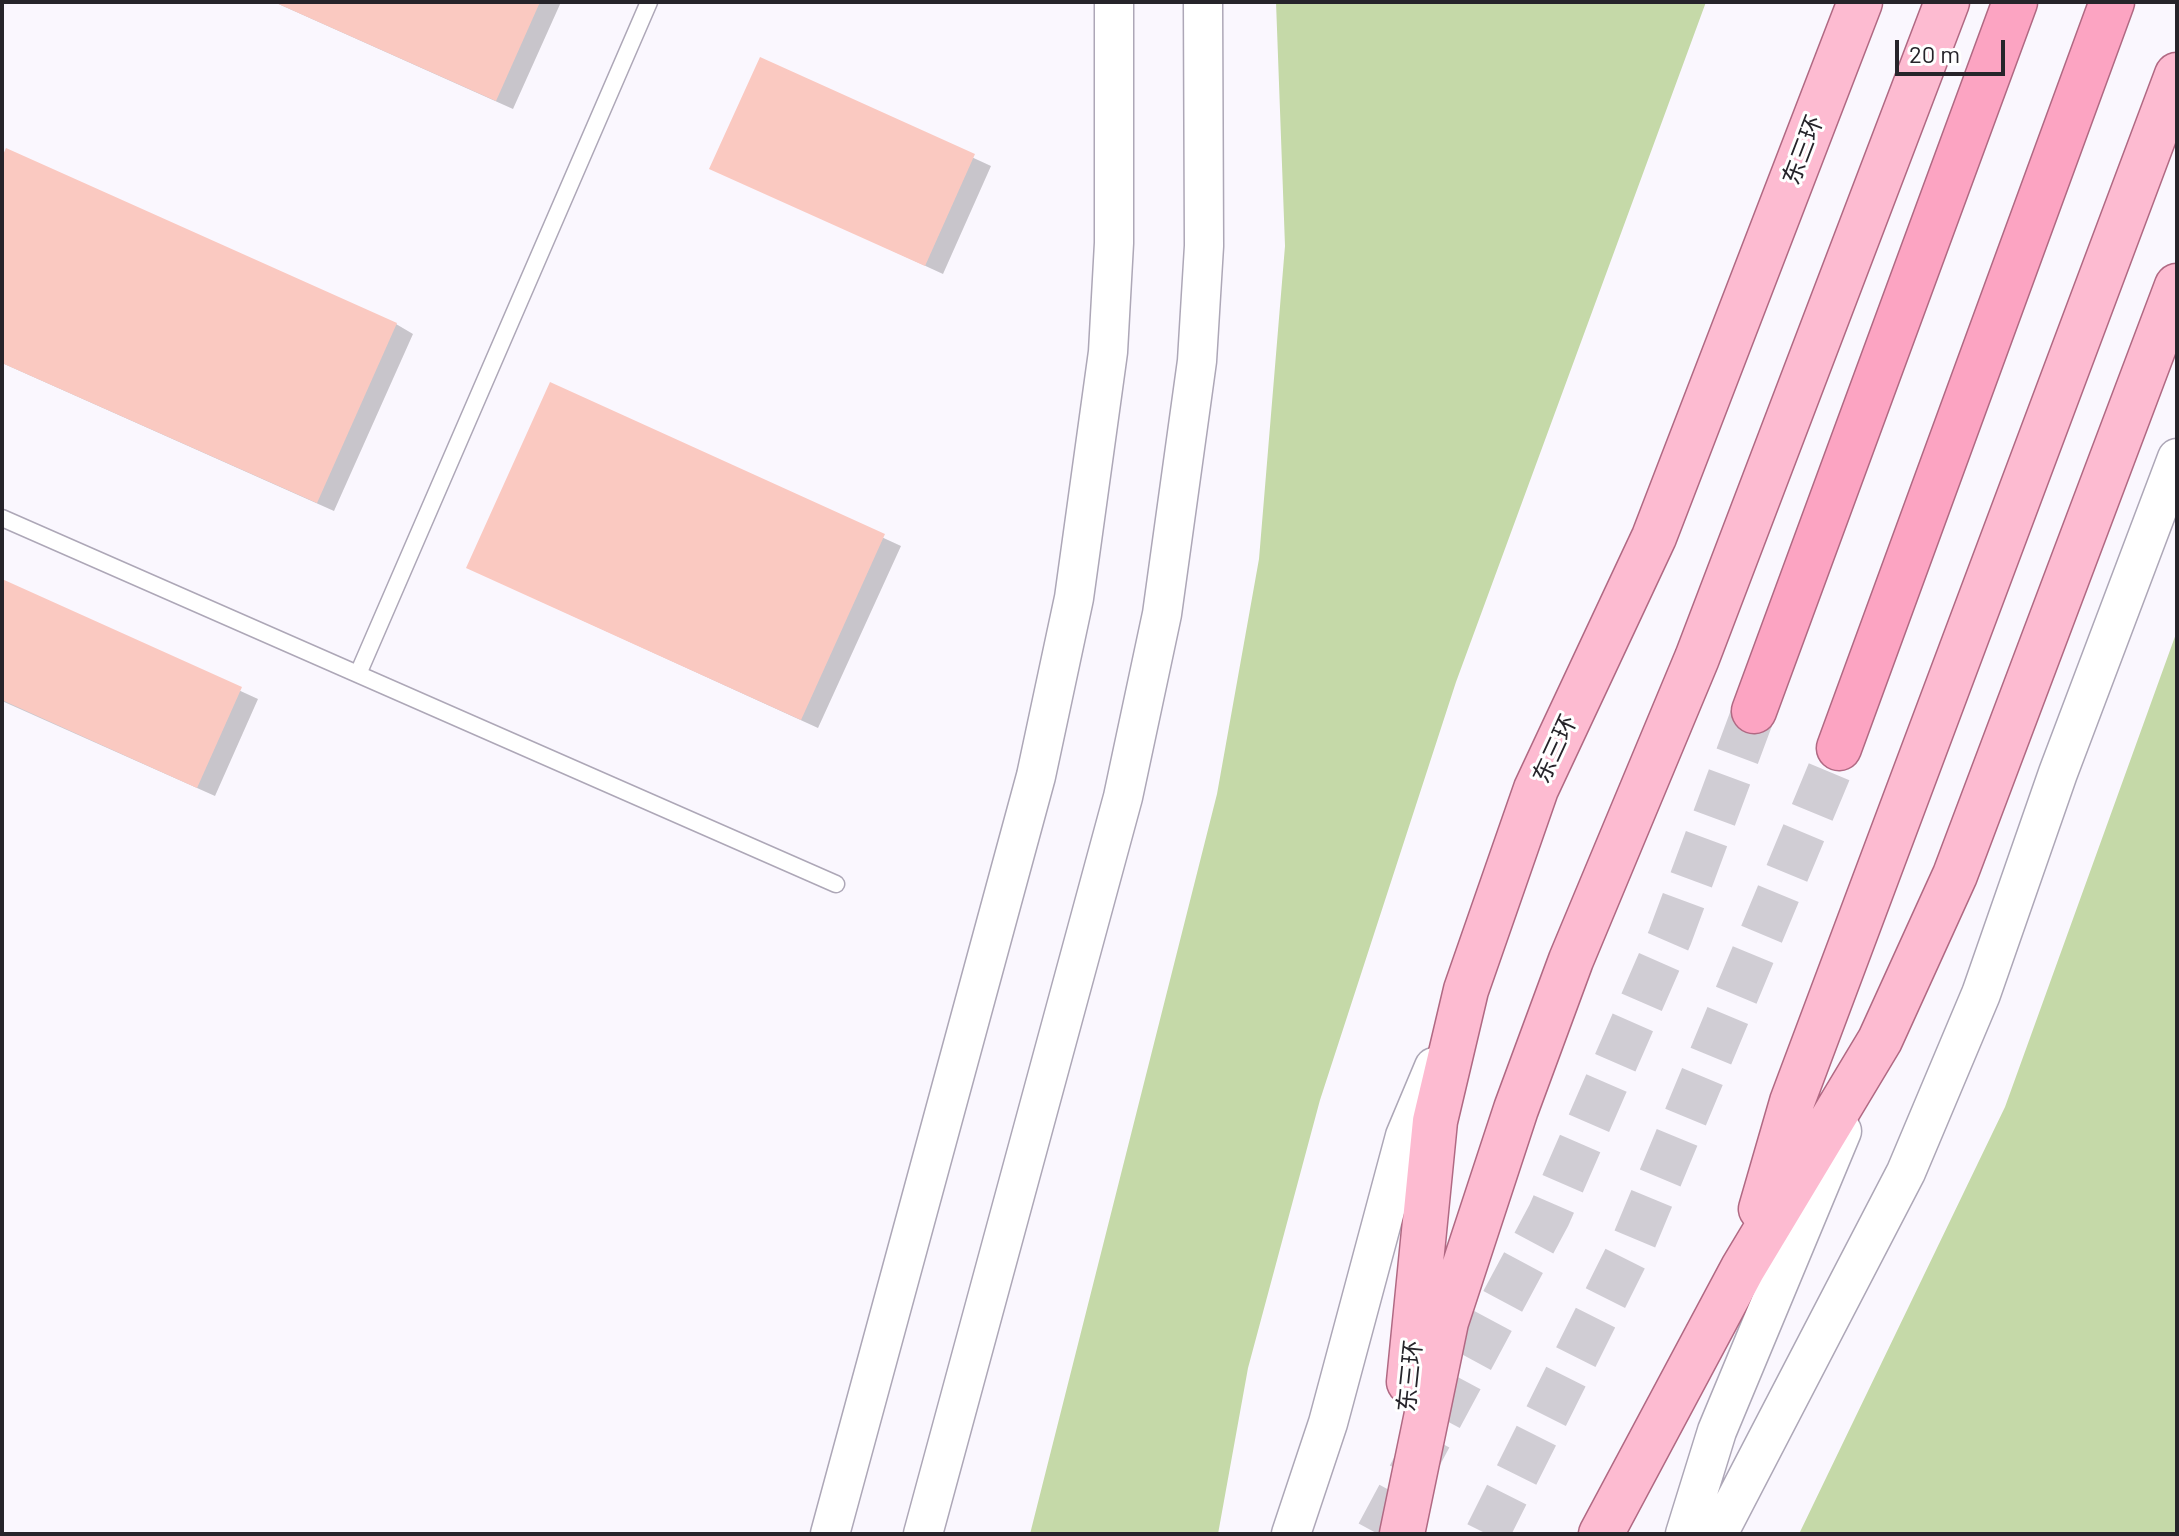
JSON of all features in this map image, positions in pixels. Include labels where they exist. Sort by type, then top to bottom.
[{"type":"highway","points":[[1754,711],[2015,2]]},
{"type":"highway","points":[[1839,748],[2112,2]]},
{"type":"main road","name":"东三环","points":[[1394,1534],[1435,1121],[1466,990],[1536,789],[1654,537],[1860,2]]},
{"type":"main road","points":[[1402,1534],[1446,1322],[1516,1109],[1571,960],[1697,658],[1947,2]]},
{"type":"main road","points":[[1743,1268],[1792,1102],[2177,75]]},
{"type":"main road","points":[[1601,1534],[1743,1268],[1880,1040],[1955,875],[2177,286]]},
{"type":"street","points":[[830,1534],[1036,776],[1074,598],[1108,352],[1114,243],[1114,2]]},
{"type":"street","points":[[923,1534],[1119,813],[1162,614],[1197,361],[1204,246],[1203,2]]},
{"type":"street","points":[[1718,1534],[1912,1158],[1981,994],[2058,773],[2177,458]]},
{"type":"street","points":[[1291,1534],[1328,1423],[1405,1136],[1466,990]]},
{"type":"street","points":[[1685,1534],[1717,1431],[1880,1040]]},
{"type":"lane","points":[[358,674],[649,2]]},
{"type":"lane","points":[[2,518],[836,884]]},
{"type":"green space","points":[[1276,2],[1706,2],[1456,682],[1320,1100],[1248,1368],[1218,1534],[1030,1534],[1217,794],[1259,559],[1285,246]]},
{"type":"green space","points":[[2177,631],[2177,1534],[1799,1534],[2005,1107]]},
{"type":"building","points":[[274,2],[540,2],[496,101]]},
{"type":"building","points":[[760,57],[975,154],[925,266],[709,169]]},
{"type":"building","points":[[6,148],[397,323],[317,503],[2,363],[2,157]]},
{"type":"building","points":[[550,382],[885,534],[801,720],[466,568]]},
{"type":"building","points":[[2,579],[242,687],[197,788],[2,700]]},
{"type":"tunnel","points":[[1378,1534],[1549,1215],[1670,937],[1754,711]]},
{"type":"tunnel","points":[[1487,1534],[1634,1241],[1839,748]]}]
